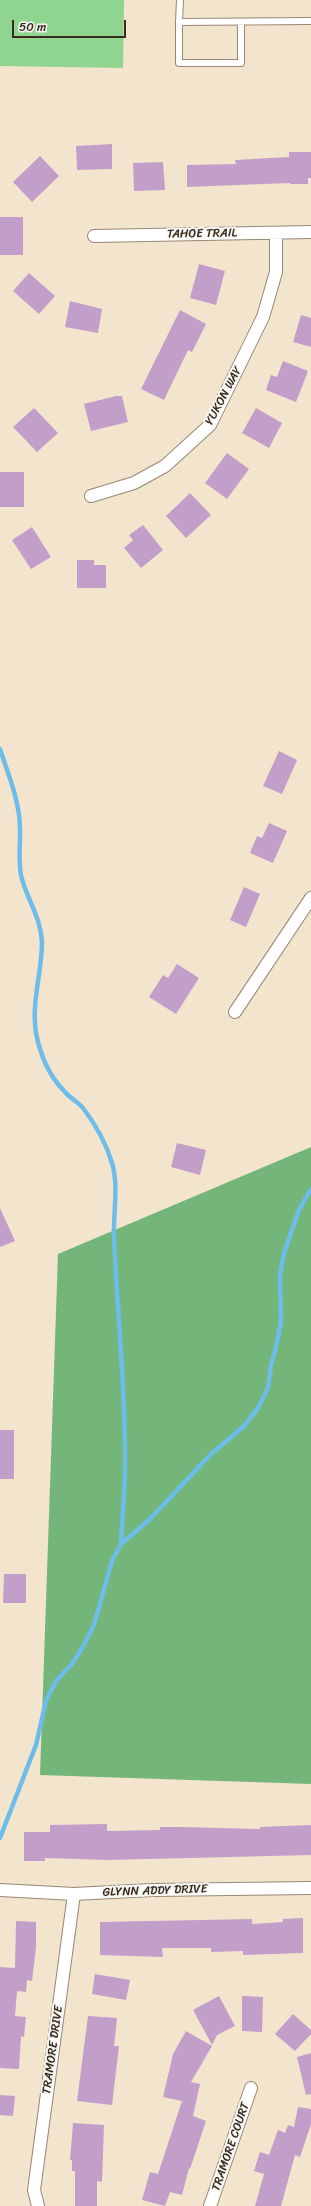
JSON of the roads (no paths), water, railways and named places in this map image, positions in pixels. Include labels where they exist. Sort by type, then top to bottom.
[{"type":"street","name":"TAHOE TRAIL","points":[[94,236],[311,232]]},
{"type":"street","name":"YUKON WAY","points":[[91,496],[104,494],[134,483],[165,466],[210,425],[264,317],[276,272],[276,233]]},
{"type":"street","points":[[235,1012],[311,898]]},
{"type":"street","name":"GLYNN ADDY DRIVE","points":[[0,1890],[74,1894],[152,1890],[311,1888]]},
{"type":"street","name":"TRAMORE DRIVE","points":[[38,2206],[34,2190],[74,1894]]},
{"type":"street","name":"TRAMORE COURT","points":[[210,2206],[251,2088]]},
{"type":"lane","points":[[180,0],[179,63],[241,63],[241,22]]},
{"type":"lane","points":[[179,22],[311,21]]},
{"type":"waterway","points":[[0,749],[17,801],[20,833],[21,875],[41,933],[42,953],[35,1010],[36,1033],[38,1041],[43,1057],[54,1079],[59,1086],[83,1108],[104,1141],[114,1172],[115,1266],[123,1380],[125,1437],[125,1486],[121,1544]]},
{"type":"waterway","points":[[0,1838],[36,1745],[46,1701],[56,1681],[72,1664],[94,1625],[112,1561],[121,1544],[150,1519],[210,1455],[244,1426],[258,1408],[268,1388],[271,1365],[281,1321],[280,1276],[284,1253],[299,1210],[311,1189]]}]
